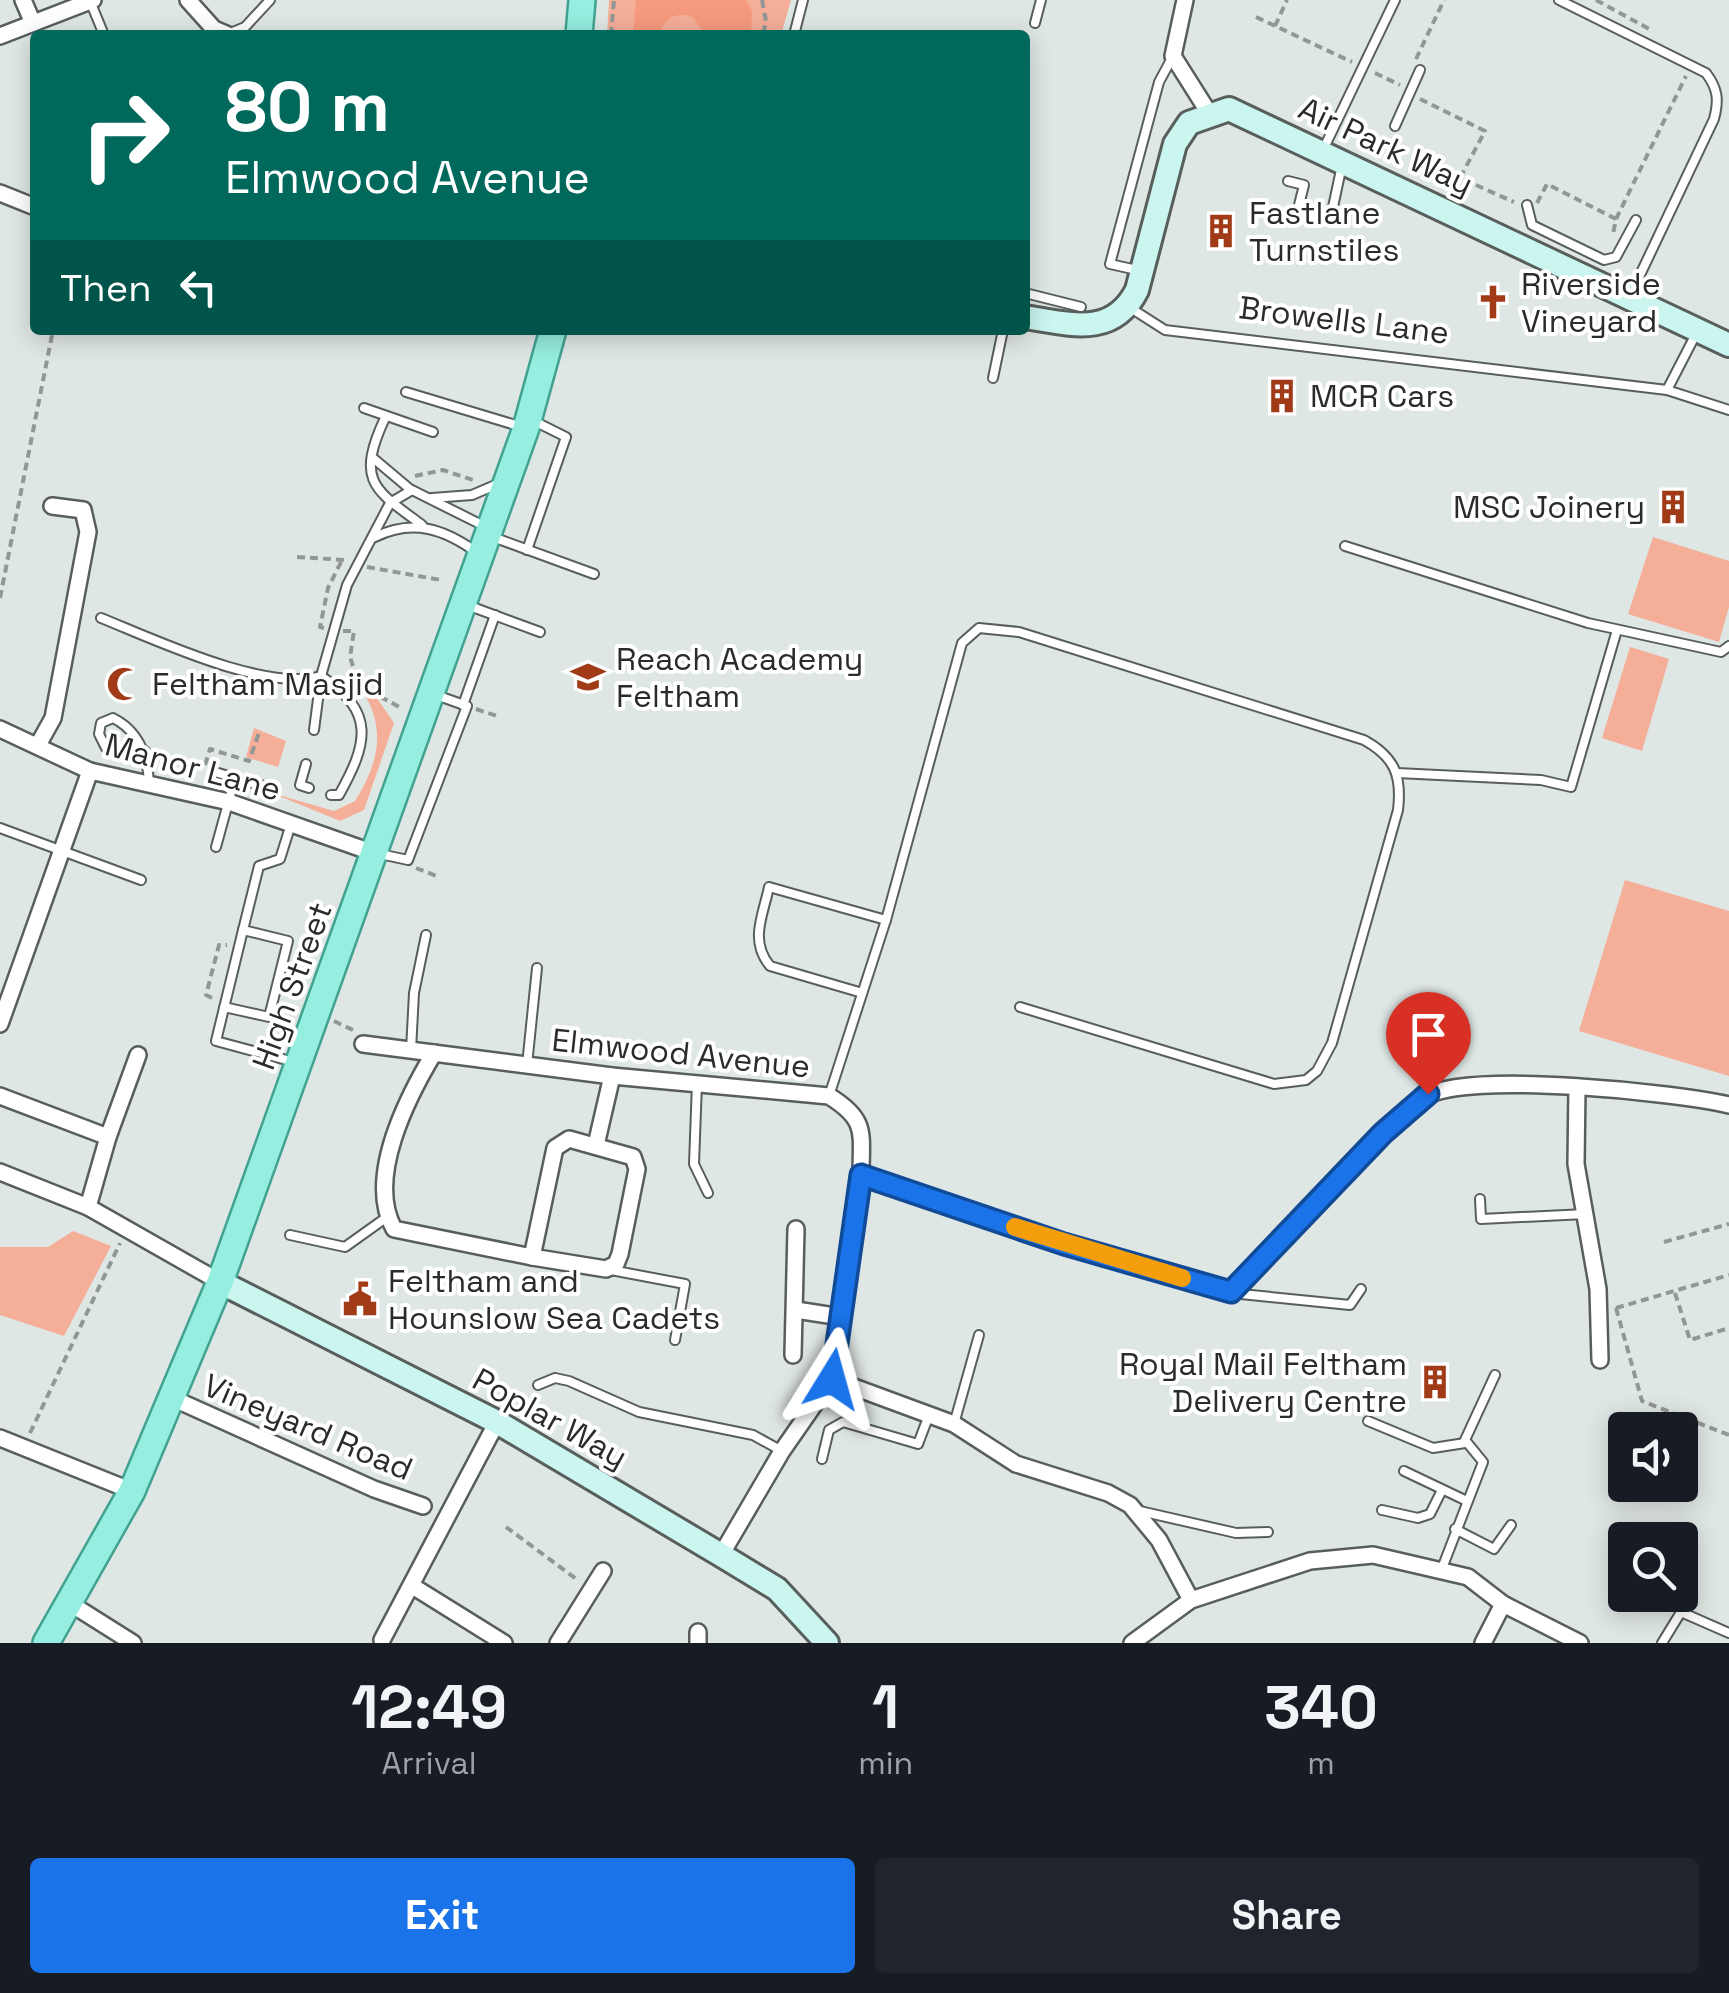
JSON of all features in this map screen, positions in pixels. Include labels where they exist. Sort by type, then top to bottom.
[{"type":"main road","points":[[579,30],[582,0]]},
{"type":"main road","name":"High Street","points":[[46,1643],[132,1490],[220,1282],[527,424],[551,335]]},
{"type":"street","points":[[23,0],[33,24]]},
{"type":"street","points":[[0,36],[92,0]]},
{"type":"street","points":[[188,0],[217,30]]},
{"type":"street","points":[[1030,318],[1099,325],[1128,307],[1142,271],[1174,144],[1189,123],[1209,113],[1173,56],[1184,0]]},
{"type":"street","name":"Air Park Way","points":[[1209,113],[1229,108],[1729,345]]},
{"type":"street","points":[[0,194],[30,205]]},
{"type":"street","points":[[38,746],[53,718],[88,532],[83,510],[52,506]]},
{"type":"street","name":"Manor Lane","points":[[0,729],[90,771],[228,802],[374,853]]},
{"type":"street","points":[[0,1024],[90,771]]},
{"type":"street","name":"Elmwood Avenue","points":[[363,1044],[612,1076],[829,1096],[854,1111],[861,1126],[861,1175],[832,1379]]},
{"type":"street","points":[[434,1052],[402,1106],[382,1208],[394,1229],[532,1257],[606,1269],[616,1264],[620,1254],[637,1170],[634,1157],[568,1139],[555,1148],[532,1257]]},
{"type":"street","points":[[88,1207],[138,1054]]},
{"type":"street","points":[[596,1145],[612,1076]]},
{"type":"street","points":[[861,1175],[1064,1244],[1231,1292],[1383,1133],[1428,1094],[1505,1085],[1577,1087],[1681,1094],[1729,1105]]},
{"type":"street","points":[[1577,1087],[1576,1164],[1607,1308],[1600,1360]]},
{"type":"street","points":[[0,1096],[108,1137]]},
{"type":"street","points":[[0,1172],[88,1207],[220,1282]]},
{"type":"street","points":[[792,1355],[796,1229]]},
{"type":"street","name":"Poplar Way","points":[[220,1282],[497,1422],[721,1555],[776,1589],[827,1643]]},
{"type":"street","points":[[796,1310],[840,1317]]},
{"type":"street","points":[[721,1555],[782,1451],[832,1379],[954,1424],[1016,1464],[1108,1492],[1140,1511],[1191,1600]]},
{"type":"street","name":"Vineyard Road","points":[[172,1398],[374,1489],[424,1506]]},
{"type":"street","points":[[382,1640],[414,1587],[497,1422]]},
{"type":"street","points":[[0,1438],[132,1490]]},
{"type":"street","points":[[1133,1643],[1191,1600],[1310,1562],[1373,1555],[1468,1578],[1503,1604],[1580,1643]]},
{"type":"street","points":[[558,1643],[603,1571]]},
{"type":"street","points":[[414,1587],[504,1643]]},
{"type":"street","points":[[71,1604],[134,1643]]},
{"type":"street","points":[[1483,1643],[1503,1604]]},
{"type":"lane","points":[[92,0],[102,30]]},
{"type":"lane","points":[[236,30],[270,0]]},
{"type":"lane","points":[[795,30],[803,0]]},
{"type":"lane","points":[[1035,23],[1041,0]]},
{"type":"lane","points":[[1288,181],[1304,185],[1298,213],[1330,221],[1333,155],[1395,0]]},
{"type":"lane","points":[[1559,0],[1706,73],[1716,86],[1714,119],[1629,298]]},
{"type":"lane","points":[[1142,271],[1110,264],[1158,82],[1173,56]]},
{"type":"lane","points":[[1394,126],[1416,69]]},
{"type":"lane","points":[[1527,206],[1532,225],[1591,257],[1616,257],[1636,220]]},
{"type":"lane","points":[[1030,295],[1081,307]]},
{"type":"lane","name":"Browells Lane","points":[[1128,307],[1165,330],[1667,390],[1729,410]]},
{"type":"lane","points":[[1667,390],[1698,331]]},
{"type":"lane","points":[[992,378],[1003,335]]},
{"type":"lane","points":[[406,392],[566,437],[527,550]]},
{"type":"lane","points":[[364,408],[433,432]]},
{"type":"lane","points":[[385,418],[373,458],[378,494],[422,525]]},
{"type":"lane","points":[[373,458],[412,490],[456,514],[485,539]]},
{"type":"lane","points":[[432,498],[479,494],[505,480]]},
{"type":"lane","points":[[314,730],[322,676],[342,596],[390,504],[412,490]]},
{"type":"lane","points":[[374,537],[398,526],[422,525],[527,550],[594,574]]},
{"type":"lane","points":[[1345,546],[1617,630],[1721,652],[1729,646]]},
{"type":"lane","points":[[463,603],[540,632]]},
{"type":"lane","points":[[374,853],[408,860],[494,615]]},
{"type":"lane","points":[[101,618],[239,667],[301,682],[322,676]]},
{"type":"lane","points":[[829,1096],[859,992],[886,920],[962,644],[979,628],[1019,632],[1364,740],[1386,752],[1397,773],[1398,810],[1338,1025],[1317,1070],[1306,1080],[1274,1084],[1020,1007]]},
{"type":"lane","points":[[1397,773],[1541,780],[1571,788],[1617,630]]},
{"type":"lane","points":[[322,676],[357,706],[364,730],[354,768],[339,795],[331,795]]},
{"type":"lane","points":[[428,704],[465,706]]},
{"type":"lane","points":[[145,752],[106,748],[99,734],[101,724],[113,718],[120,720],[145,752],[150,784]]},
{"type":"lane","points":[[306,764],[300,785],[310,788]]},
{"type":"lane","points":[[215,772],[268,788]]},
{"type":"lane","points":[[216,847],[234,778]]},
{"type":"lane","points":[[292,822],[280,859],[258,866],[216,1041],[298,1063]]},
{"type":"lane","points":[[0,828],[141,880]]},
{"type":"lane","points":[[859,992],[770,966],[762,956],[757,932],[769,886],[886,920]]},
{"type":"lane","points":[[224,1007],[269,1016],[288,941],[243,930]]},
{"type":"lane","points":[[411,1050],[414,992],[426,935]]},
{"type":"lane","points":[[528,1065],[537,968]]},
{"type":"lane","points":[[697,1082],[694,1164],[708,1193]]},
{"type":"lane","points":[[1480,1200],[1481,1220],[1586,1214]]},
{"type":"lane","points":[[290,1235],[345,1247],[387,1217]]},
{"type":"lane","points":[[606,1269],[685,1284],[675,1340]]},
{"type":"lane","points":[[1231,1292],[1350,1305],[1361,1289]]},
{"type":"lane","points":[[954,1424],[979,1335]]},
{"type":"lane","points":[[1465,1443],[1495,1374]]},
{"type":"lane","points":[[538,1384],[555,1378],[570,1381],[639,1412],[753,1435],[782,1451]]},
{"type":"lane","points":[[822,1460],[829,1430],[843,1422],[918,1444],[929,1415]]},
{"type":"lane","points":[[1368,1421],[1433,1448],[1465,1443]]},
{"type":"lane","points":[[1441,1571],[1484,1462],[1465,1443]]},
{"type":"lane","points":[[1404,1472],[1467,1501]]},
{"type":"lane","points":[[1382,1510],[1418,1518],[1430,1514],[1442,1490]]},
{"type":"lane","points":[[1140,1511],[1236,1534],[1268,1532]]},
{"type":"lane","points":[[1456,1530],[1494,1549],[1511,1525]]},
{"type":"lane","points":[[1662,1643],[1681,1612],[1729,1633]]},
{"type":"path","points":[[612,30],[614,0]]},
{"type":"path","points":[[762,0],[764,30]]},
{"type":"path","points":[[1275,26],[1287,0]]},
{"type":"path","points":[[1416,69],[1444,0]]},
{"type":"path","points":[[1256,16],[1356,64]]},
{"type":"path","points":[[1627,239],[1610,232],[1691,65]]},
{"type":"path","points":[[1375,73],[1485,131],[1460,178],[1533,210],[1548,184],[1616,219]]},
{"type":"path","points":[[1406,90],[1407,76]]},
{"type":"path","points":[[0,598],[52,335]]},
{"type":"path","points":[[428,704],[393,706],[360,685],[350,657],[354,632],[320,627],[328,588],[345,560],[380,572],[441,580]]},
{"type":"path","points":[[465,706],[500,717]]},
{"type":"path","points":[[215,772],[204,769],[210,749],[249,761],[260,730]]},
{"type":"path","points":[[416,868],[439,877]]},
{"type":"path","points":[[221,1019],[210,1006],[213,996],[206,995],[219,944],[227,946],[230,936]]},
{"type":"path","points":[[316,1014],[356,1030],[363,1044]]},
{"type":"path","points":[[1664,1242],[1729,1224]]},
{"type":"path","points":[[24,1446],[128,1228]]},
{"type":"path","points":[[1729,1275],[1607,1308],[1642,1401],[1729,1435]]},
{"type":"path","points":[[1674,1291],[1690,1340],[1729,1328]]},
{"type":"path","points":[[506,1527],[591,1590]]},
{"type":"shaded area","points":[[609,0],[791,0],[782,30],[607,30]]},
{"type":"shaded area","points":[[636,0],[746,0],[752,11],[751,30],[702,30],[693,17],[681,15],[667,20],[661,30],[633,30]]},
{"type":"shaded area","points":[[1653,537],[1729,561],[1729,607],[1719,642],[1628,614]]},
{"type":"shaded area","points":[[1630,647],[1669,659],[1642,751],[1602,738]]},
{"type":"shaded area","points":[[361,689],[374,694],[394,723],[364,810],[340,821],[272,793],[334,811],[355,801],[370,773],[377,745],[374,717]]},
{"type":"shaded area","points":[[254,728],[286,741],[278,767],[246,757]]},
{"type":"shaded area","points":[[1625,880],[1729,911],[1729,1076],[1579,1031]]},
{"type":"shaded area","points":[[73,1231],[111,1246],[64,1336],[0,1315],[0,1247],[48,1247]]},
{"type":"slow traffic","points":[[1015,1227],[1182,1278]]},
{"type":"place","name":"Fastlane Turnstiles","points":[[1221,231]]},
{"type":"place","name":"Riverside Vineyard","points":[[1493,302]]},
{"type":"place","name":"MCR Cars","points":[[1282,396]]},
{"type":"place","name":"MSC Joinery","points":[[1673,507]]},
{"type":"place","name":"Reach Academy Feltham","points":[[588,677]]},
{"type":"place","name":"Feltham Masjid","points":[[124,684]]},
{"type":"place","name":"Feltham and Hounslow Sea Cadets","points":[[360,1299]]},
{"type":"place","name":"Royal Mail Feltham Delivery Centre","points":[[1435,1382]]},
{"type":"route","points":[[832,1379],[861,1175],[1064,1244],[1231,1292],[1383,1133],[1428,1094]]}]
